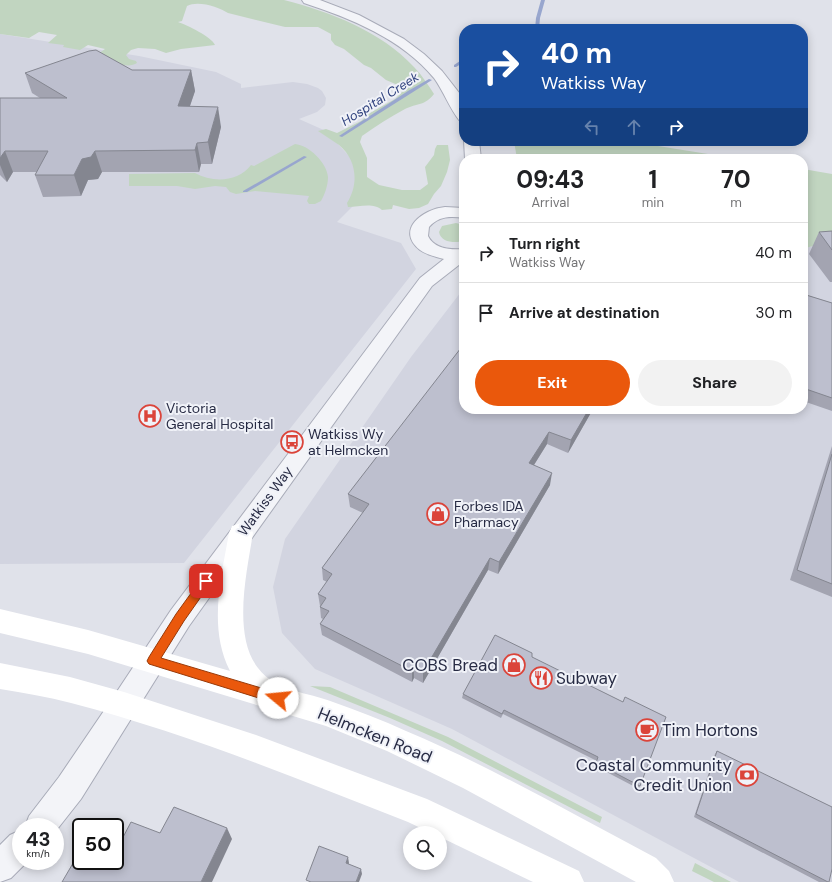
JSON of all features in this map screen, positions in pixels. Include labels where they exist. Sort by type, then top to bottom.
[{"type":"main road","points":[[241,533],[230,600],[232,637],[238,661],[247,677],[268,695]]},
{"type":"main road","name":"Helmcken Road","points":[[0,621],[88,642],[328,714],[397,741],[473,778],[652,876]]},
{"type":"main road","points":[[0,676],[70,690],[124,705],[256,748],[416,810],[568,882]]},
{"type":"street","points":[[308,0],[370,24],[413,52],[427,64],[444,83],[459,107]]},
{"type":"street","points":[[459,206],[426,220],[420,227],[418,235],[423,244],[435,251],[459,255]]},
{"type":"street","name":"Watkiss Way","points":[[426,282],[435,251]]},
{"type":"street","name":"Watkiss Way","points":[[47,818],[70,788],[180,618],[241,533],[426,282],[459,257]]},
{"type":"street","points":[[0,866],[12,855]]},
{"type":"shaded area","name":"Victoria General Hospital","points":[[0,34],[139,56],[216,72],[241,84],[241,88],[293,82],[307,84],[318,88],[322,91],[326,98],[325,105],[317,112],[299,119],[326,131],[360,168],[356,203],[337,222],[401,243],[416,269],[184,563],[0,564]]},
{"type":"shaded area","points":[[832,244],[832,882],[739,882],[452,729],[315,669],[282,633],[273,587],[285,539],[411,357],[459,295],[459,414],[808,414],[808,247],[816,245]]},
{"type":"green space","points":[[0,0],[284,0],[319,10],[354,24],[386,43],[401,54],[420,73],[434,94],[427,101],[405,109],[362,136],[360,142],[367,158],[367,177],[379,185],[402,190],[420,190],[428,184],[425,167],[434,155],[437,145],[448,145],[450,160],[447,172],[441,186],[428,204],[419,208],[409,209],[393,205],[392,209],[382,210],[374,206],[348,207],[347,203],[351,196],[354,180],[353,165],[350,158],[339,145],[318,131],[326,129],[337,133],[361,121],[370,113],[395,99],[404,90],[400,86],[386,80],[371,68],[364,65],[344,49],[335,45],[331,40],[331,34],[318,27],[285,27],[228,13],[208,5],[192,4],[187,6],[182,21],[178,22],[193,28],[209,38],[215,45],[181,49],[166,53],[155,49],[138,48],[131,50],[126,55],[129,59],[136,61],[137,63],[133,65],[122,65],[106,59],[98,54],[105,49],[88,45],[80,50],[63,47],[64,45],[48,43],[57,35],[39,32],[29,38],[0,34]]},
{"type":"green space","points":[[295,144],[311,151],[321,161],[327,172],[328,180],[325,192],[321,201],[315,204],[309,204],[307,201],[309,196],[255,191],[236,194],[230,192],[226,187],[215,186],[195,189],[177,186],[129,186],[129,174],[195,173],[217,179],[232,178],[246,171],[251,165],[254,166]]},
{"type":"green space","points":[[515,146],[658,146],[708,154],[516,154]]},
{"type":"green space","points":[[808,170],[832,174],[832,244],[816,245],[808,247]]},
{"type":"green space","points":[[459,224],[459,242],[453,242],[442,238],[439,232],[442,226]]},
{"type":"green space","points":[[310,686],[330,687],[448,737],[602,817],[600,823],[442,741],[390,718]]},
{"type":"green space","points":[[695,863],[731,882],[714,882],[692,871]]},
{"type":"building","points":[[96,50],[132,70],[191,70],[178,106],[218,107],[208,142],[197,143],[195,150],[95,151],[91,157],[82,159],[74,175],[35,175],[48,151],[5,151],[0,158],[0,98],[67,98],[25,73],[89,51]]},
{"type":"building","points":[[832,231],[832,250],[819,232]]},
{"type":"building","points":[[808,296],[832,303],[832,398],[808,390]]},
{"type":"building","points":[[459,350],[459,414],[586,414],[571,440],[549,432],[529,463],[552,473],[499,562],[490,558],[423,672],[414,667],[412,671],[320,624],[329,611],[320,607],[326,598],[318,594],[332,574],[322,568],[369,504],[348,494]]},
{"type":"building","points":[[832,454],[832,584],[797,570]]},
{"type":"building","points":[[495,635],[532,653],[532,657],[623,702],[625,697],[666,717],[640,786],[596,763],[598,757],[504,710],[502,714],[463,694]]},
{"type":"building","points":[[717,751],[832,807],[832,869],[829,882],[696,814]]},
{"type":"building","points":[[174,807],[227,828],[201,882],[62,882],[72,865],[72,870],[124,870],[124,835],[131,822],[160,833]]},
{"type":"building","points":[[319,846],[348,857],[346,863],[361,869],[356,882],[311,882],[306,880]]},
{"type":"waterway","name":"Hospital Creek","points":[[537,24],[543,0]]},
{"type":"waterway","name":"Hospital Creek","points":[[455,66],[459,63]]},
{"type":"waterway","name":"Hospital Creek","points":[[341,136],[430,80]]},
{"type":"waterway","name":"Hospital Creek","points":[[245,191],[305,157]]},
{"type":"place","name":"Victoria General Hospital","points":[[150,416]]},
{"type":"place","name":"Watkiss Wy at Helmcken","points":[[292,442]]},
{"type":"place","name":"Forbes IDA Pharmacy","points":[[438,514]]},
{"type":"place","name":"COBS Bread","points":[[514,665]]},
{"type":"place","name":"Subway","points":[[541,678]]},
{"type":"place","name":"Tim Hortons","points":[[647,730]]},
{"type":"place","name":"Coastal Community Credit Union","points":[[747,775]]},
{"type":"route","points":[[206,581],[180,618],[153,661],[278,698]]}]
